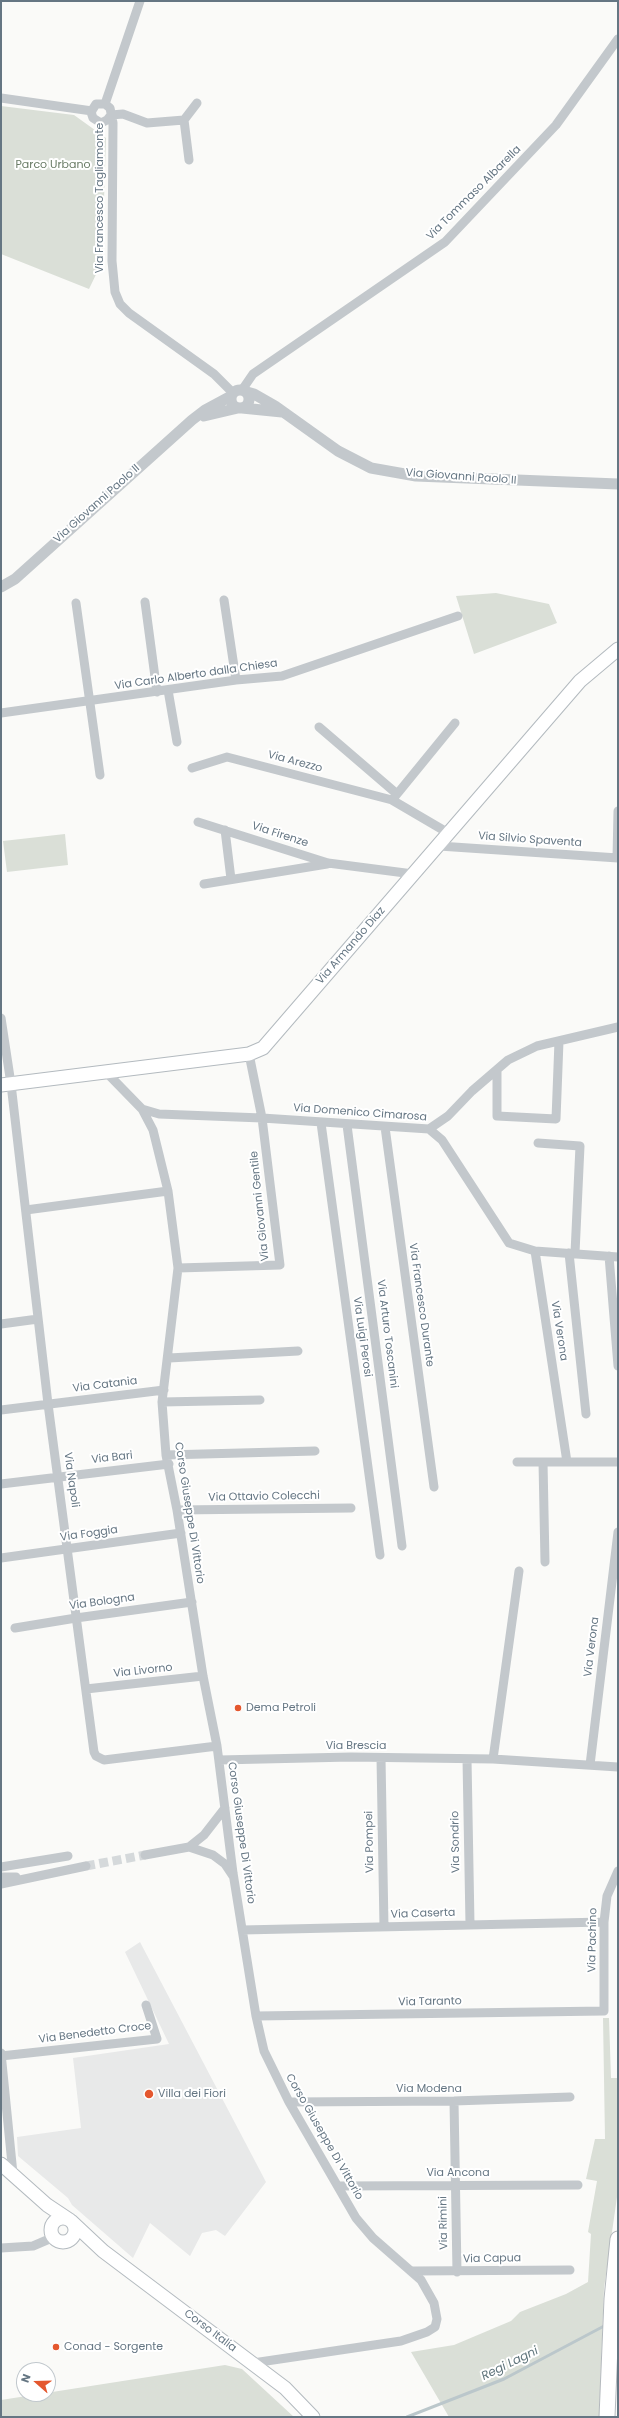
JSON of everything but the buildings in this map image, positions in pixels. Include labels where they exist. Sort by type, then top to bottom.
[{"type":"highway","points":[[607,2417],[612,2299],[617,2244]]},
{"type":"main road","name":"Via Armando Diaz","points":[[6,1084],[249,1054],[263,1048],[413,874],[440,846],[580,681],[618,649]]},
{"type":"main road","name":"Corso Italia","points":[[1,2164],[47,2205],[69,2220],[103,2251],[285,2388],[313,2417]]},
{"type":"main road","points":[[47,2205],[57,2235]]},
{"type":"main road","points":[[60,2218],[69,2220],[75,2227],[74,2235],[57,2235],[60,2218]]},
{"type":"main road","name":"Corso Italia","points":[[57,2235],[103,2251]]},
{"type":"street","points":[[105,104],[140,1]]},
{"type":"street","name":"Via Tommaso Albarella","points":[[238,393],[253,374],[445,242],[556,125],[618,39]]},
{"type":"street","points":[[1,98],[92,111]]},
{"type":"street","points":[[189,160],[184,120],[197,103]]},
{"type":"street","points":[[96,104],[105,104],[110,108],[111,115],[107,120],[98,122],[93,118],[92,111],[96,104]]},
{"type":"street","points":[[111,115],[124,114],[147,123],[184,120]]},
{"type":"street","name":"Via Francesco Tagliamonte","points":[[111,115],[114,130],[112,261],[115,292],[120,304],[129,313],[238,393]]},
{"type":"street","points":[[238,393],[249,400],[247,406],[240,408],[231,402],[238,393]]},
{"type":"street","name":"Via Giovanni Paolo II","points":[[1,588],[15,579],[192,420],[205,410],[238,393],[254,394],[286,414],[338,451],[371,468],[416,476],[618,484]]},
{"type":"street","name":"Via Giovanni Paolo II","points":[[192,420],[240,408],[278,411],[286,414]]},
{"type":"street","name":"Via Giovanni Paolo II","points":[[604,484],[618,488]]},
{"type":"street","points":[[224,600],[236,680]]},
{"type":"street","points":[[145,602],[157,692]]},
{"type":"street","points":[[76,603],[100,775]]},
{"type":"street","name":"Via Carlo Alberto dalla Chiesa","points":[[1,713],[89,702],[236,680],[282,676],[458,616]]},
{"type":"street","points":[[168,690],[177,742]]},
{"type":"street","points":[[395,797],[454,723]]},
{"type":"street","name":"Via Arezzo","points":[[318,727],[395,797],[450,834]]},
{"type":"street","name":"Via Arezzo","points":[[192,768],[227,757],[395,797]]},
{"type":"street","points":[[617,858],[618,811]]},
{"type":"street","name":"Via Firenze","points":[[198,822],[328,864],[413,874]]},
{"type":"street","points":[[225,830],[231,879]]},
{"type":"street","name":"Via Silvio Spaventa","points":[[440,846],[617,858]]},
{"type":"street","name":"Via Firenze","points":[[204,884],[328,864]]},
{"type":"street","name":"Via Napoli","points":[[1,1018],[6,1084],[26,1210],[48,1404],[59,1476],[94,1752],[99,1759],[217,1746]]},
{"type":"street","points":[[429,1129],[448,1116],[472,1091],[508,1060],[537,1046],[618,1027]]},
{"type":"street","points":[[497,1070],[497,1116],[556,1119],[559,1041]]},
{"type":"street","points":[[249,1054],[262,1118]]},
{"type":"street","name":"Via Domenico Cimarosa","points":[[105,1071],[142,1108],[160,1114],[262,1118],[347,1125],[429,1129],[442,1140],[508,1243],[535,1251],[613,1256]]},
{"type":"street","name":"Corso Giuseppe Di Vittorio","points":[[142,1108],[153,1130],[168,1191],[178,1268],[169,1358],[162,1402],[167,1459],[181,1534],[203,1676],[217,1746],[234,1877],[256,2016],[269,2063],[289,2102],[356,2218],[374,2238],[413,2272],[428,2292],[436,2311],[435,2327],[427,2332],[401,2341],[253,2363]]},
{"type":"street","name":"Via Giovanni Gentile","points":[[178,1268],[280,1264],[262,1118]]},
{"type":"street","name":"Via Luigi Perosi","points":[[321,1123],[380,1555]]},
{"type":"street","name":"Via Arturo Toscanini","points":[[347,1125],[402,1546]]},
{"type":"street","name":"Via Francesco Durante","points":[[385,1127],[434,1487]]},
{"type":"street","points":[[538,1143],[580,1146],[572,1253],[586,1414]]},
{"type":"street","points":[[26,1210],[168,1191]]},
{"type":"street","name":"Via Verona","points":[[535,1251],[567,1462]]},
{"type":"street","points":[[613,1256],[618,1366]]},
{"type":"street","points":[[1,1324],[38,1319]]},
{"type":"street","points":[[169,1358],[298,1351]]},
{"type":"street","name":"Via Catania","points":[[1,1410],[164,1390]]},
{"type":"street","points":[[162,1402],[260,1400]]},
{"type":"street","name":"Via Bari","points":[[1,1484],[167,1459],[315,1451]]},
{"type":"street","points":[[517,1462],[618,1462]]},
{"type":"street","points":[[543,1462],[545,1562]]},
{"type":"street","name":"Via Ottavio Colecchi","points":[[177,1510],[351,1508]]},
{"type":"street","name":"Via Verona","points":[[590,1764],[618,1532]]},
{"type":"street","name":"Via Foggia","points":[[1,1558],[181,1534]]},
{"type":"street","points":[[493,1759],[519,1571]]},
{"type":"street","name":"Via Bologna","points":[[15,1628],[192,1602]]},
{"type":"street","name":"Via Livorno","points":[[86,1689],[203,1676]]},
{"type":"street","name":"Via Brescia","points":[[219,1760],[351,1756],[380,1758],[493,1759],[590,1764],[618,1767]]},
{"type":"street","name":"Via Pompei","points":[[380,1758],[384,1927]]},
{"type":"street","name":"Via Sondrio","points":[[466,1759],[470,1924]]},
{"type":"street","points":[[189,1847],[204,1835],[225,1808]]},
{"type":"street","points":[[144,1855],[189,1847],[213,1854],[225,1864],[234,1877]]},
{"type":"street","points":[[1,1867],[68,1856]]},
{"type":"street","points":[[1,1884],[86,1866]]},
{"type":"street","name":"Via Pachino","points":[[604,2011],[604,1922],[607,1896],[618,1871]]},
{"type":"street","points":[[1,1877],[34,1876]]},
{"type":"street","name":"Via Caserta","points":[[242,1930],[604,1922]]},
{"type":"street","name":"Via Benedetto Croce","points":[[2,2056],[157,2039],[146,2005]]},
{"type":"street","name":"Via Taranto","points":[[256,2016],[604,2011]]},
{"type":"street","points":[[1,2053],[13,2174]]},
{"type":"street","name":"Via Modena","points":[[289,2102],[454,2101],[570,2097]]},
{"type":"street","name":"Via Rimini","points":[[454,2101],[457,2272]]},
{"type":"street","name":"Via Ancona","points":[[338,2186],[578,2185]]},
{"type":"street","points":[[1,2248],[33,2246],[57,2235]]},
{"type":"street","name":"Via Capua","points":[[413,2272],[570,2270]]},
{"type":"shaded area","name":"Villa dei Fiori","points":[[140,1942],[266,2182],[225,2236],[216,2230],[202,2233],[190,2256],[150,2223],[133,2258],[72,2205],[68,2198],[18,2156],[17,2137],[81,2128],[73,2058],[169,2044],[125,1952]]},
{"type":"green space","name":"Parco Urbano","points":[[1,106],[74,115],[106,138],[102,262],[89,289],[1,254]]},
{"type":"green space","points":[[496,593],[549,604],[557,623],[474,654],[456,596]]},
{"type":"green space","points":[[65,834],[68,865],[7,872],[3,841]]},
{"type":"green space","points":[[603,2018],[609,2018],[611,2078],[618,2078],[618,2190],[604,2288],[599,2417],[449,2417],[411,2352],[454,2345],[511,2321],[520,2312],[566,2294],[588,2282],[591,2234],[588,2232],[597,2181],[586,2179],[595,2139],[605,2139]]},
{"type":"green space","points":[[225,2365],[242,2369],[294,2417],[1,2417],[1,2400],[16,2398],[16,2402],[56,2402],[56,2391]]},
{"type":"waterway","name":"Regi Lagni","points":[[407,2417],[504,2379],[606,2325]]},
{"type":"tunnel","points":[[86,1866],[145,1855]]},
{"type":"place","name":"Dema Petroli","points":[[238,1708]]},
{"type":"place","name":"Villa dei Fiori","points":[[149,2094]]},
{"type":"place","name":"Conad - Sorgente","points":[[56,2347]]}]
